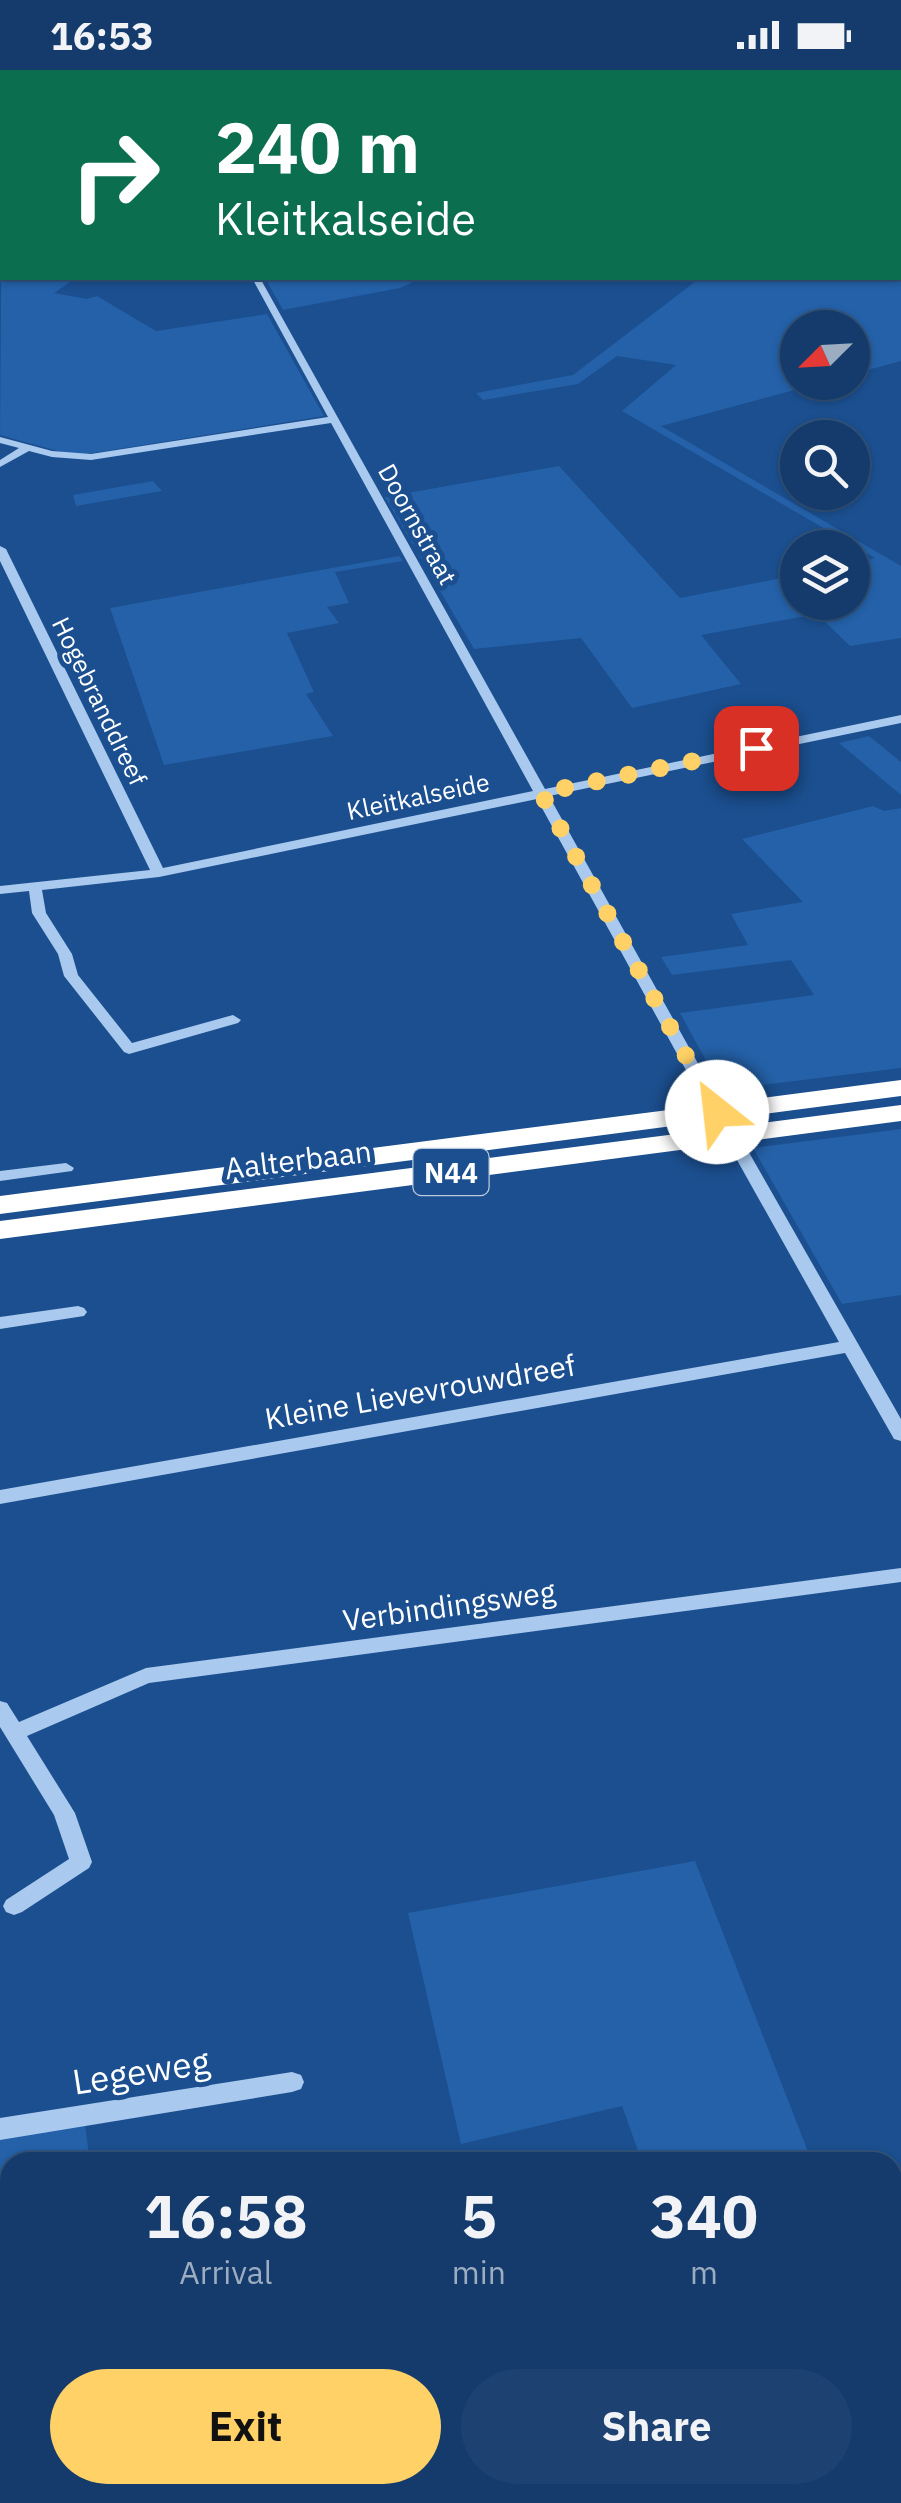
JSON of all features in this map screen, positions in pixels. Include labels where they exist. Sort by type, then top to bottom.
[{"type":"highway","name":"Aalterbaan","points":[[0,1230],[724,1124],[901,1088]]},
{"type":"highway","name":"Aalterbaan","points":[[0,1205],[724,1124],[901,1113]]},
{"type":"street","name":"Doornstraat","points":[[257,280],[724,1124],[901,1435]]},
{"type":"street","points":[[0,440],[66,456],[104,456],[334,420]]},
{"type":"street","points":[[0,464],[27,448]]},
{"type":"street","name":"Hogebranddreef","points":[[0,549],[159,873]]},
{"type":"street","name":"Kleitkalseide","points":[[0,890],[159,873],[901,718]]},
{"type":"street","points":[[35,887],[38,913],[65,954],[71,976],[130,1049],[233,1020]]},
{"type":"street","points":[[0,1176],[66,1168]]},
{"type":"street","points":[[0,1323],[78,1312]]},
{"type":"street","name":"Kleine Lievevrouwdreef","points":[[0,1497],[851,1346]]},
{"type":"street","name":"Verbindingsweg","points":[[14,1732],[146,1676],[901,1575]]},
{"type":"street","points":[[0,1710],[64,1814],[81,1862],[14,1906]]},
{"type":"street","name":"Legeweg","points":[[0,2130],[292,2082]]},
{"type":"shaded area","points":[[1,280],[73,280],[54,293],[87,299],[97,296],[156,331],[267,314],[324,416],[87,454],[65,453],[0,435]]},
{"type":"shaded area","points":[[266,280],[418,280],[400,288],[283,310]]},
{"type":"shaded area","points":[[697,280],[901,280],[901,361],[870,369],[870,310],[780,310],[780,394],[661,426],[780,495],[780,503],[622,411],[676,365],[617,356],[578,384],[483,400],[476,393],[573,375]]},
{"type":"shaded area","points":[[559,466],[680,598],[780,578],[780,620],[784,620],[701,635],[741,684],[632,708],[581,638],[474,649],[385,497]]},
{"type":"shaded area","points":[[153,481],[162,491],[76,506],[73,495]]},
{"type":"shaded area","points":[[792,510],[805,510],[839,530],[827,530]]},
{"type":"shaded area","points":[[870,548],[901,566],[901,638],[850,646],[823,620],[870,620],[870,559],[875,558],[870,555]]},
{"type":"shaded area","points":[[399,556],[403,561],[335,572],[349,603],[327,607],[339,623],[287,633],[314,692],[306,694],[333,736],[164,765],[110,608]]},
{"type":"shaded area","points":[[869,736],[901,762],[901,795],[839,743]]},
{"type":"shaded area","points":[[873,806],[884,811],[901,808],[901,1068],[722,1090],[680,1013],[814,995],[791,960],[672,975],[661,957],[748,945],[731,914],[803,902],[742,839]]},
{"type":"shaded area","points":[[901,1129],[901,1295],[842,1304],[753,1148]]},
{"type":"shaded area","points":[[695,1861],[808,2152],[638,2152],[622,2106],[461,2144],[408,1913]]},
{"type":"shaded area","points":[[85,2125],[89,2152],[0,2152],[0,2139]]},
{"type":"route","points":[[717,1112],[541,793],[756,748]]}]
